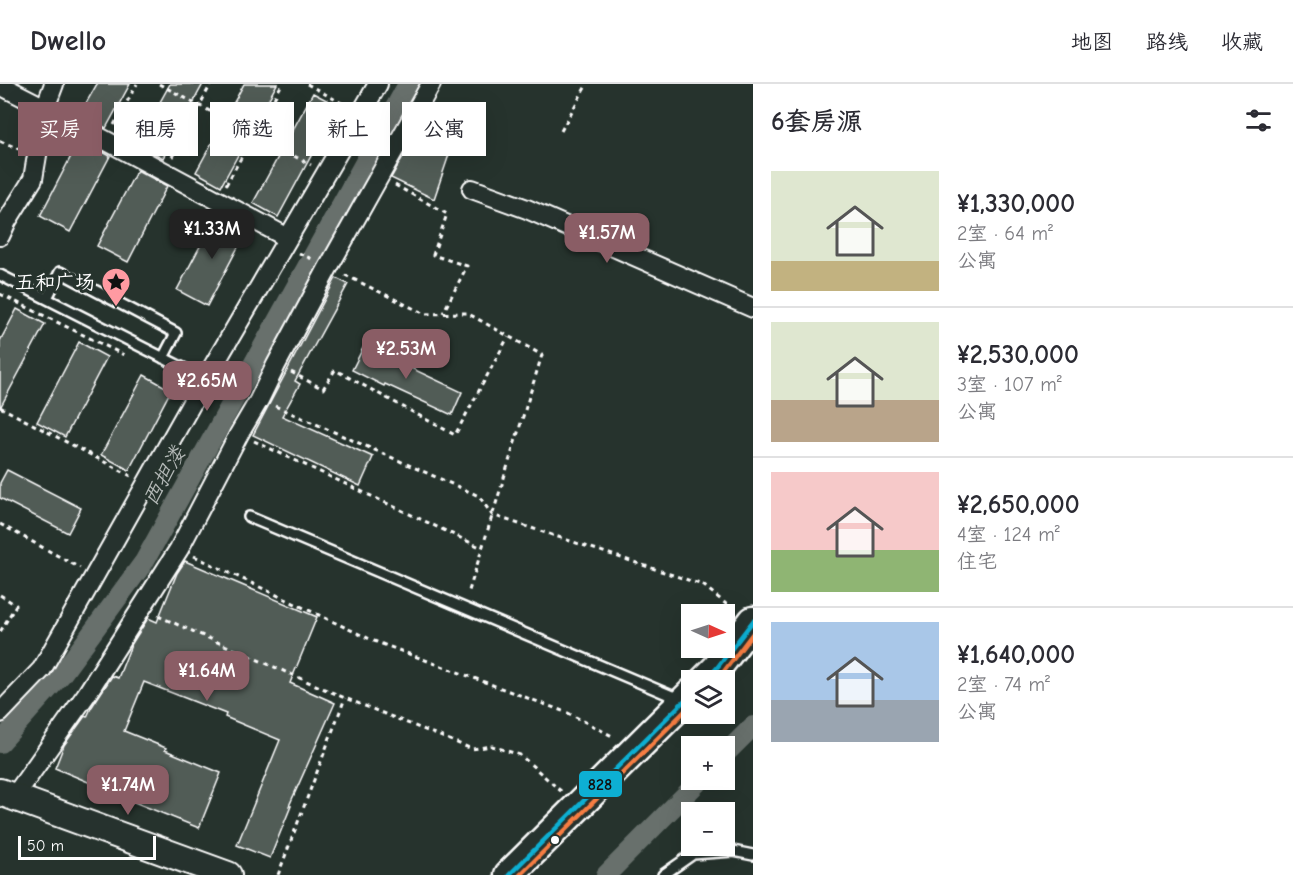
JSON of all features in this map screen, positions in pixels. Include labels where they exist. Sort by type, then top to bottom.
[{"type":"main road","points":[[715,670],[752,623]]},
{"type":"main road","points":[[509,875],[681,704]]},
{"type":"street","points":[[47,102],[54,84]]},
{"type":"street","points":[[367,102],[378,84]]},
{"type":"street","points":[[228,875],[7,795],[86,695],[179,549],[328,268],[431,84]]},
{"type":"street","points":[[0,85],[33,102]]},
{"type":"street","points":[[102,138],[218,200],[286,241]]},
{"type":"street","points":[[0,236],[33,178],[37,156]]},
{"type":"street","points":[[0,713],[42,669],[205,380],[336,156]]},
{"type":"street","points":[[472,189],[527,209],[753,308]]},
{"type":"lane","points":[[47,298],[60,272],[176,333],[163,358]]},
{"type":"lane","points":[[0,275],[205,380]]},
{"type":"lane","points":[[249,517],[463,608],[681,694]]},
{"type":"lane","points":[[663,875],[693,854],[733,851],[753,855]]},
{"type":"path","points":[[106,140],[137,84]]},
{"type":"path","points":[[159,84],[210,111]]},
{"type":"path","points":[[164,171],[211,84]]},
{"type":"path","points":[[272,102],[282,84]]},
{"type":"path","points":[[307,84],[341,102]]},
{"type":"path","points":[[561,131],[587,84]]},
{"type":"path","points":[[218,200],[241,156]]},
{"type":"path","points":[[294,156],[326,173]]},
{"type":"path","points":[[380,177],[447,214],[433,255],[467,266],[442,314]]},
{"type":"path","points":[[286,241],[328,268],[425,314],[467,313],[542,355],[463,608]]},
{"type":"path","points":[[0,294],[132,359]]},
{"type":"path","points":[[276,365],[323,389],[335,370],[455,435],[508,337]]},
{"type":"path","points":[[259,400],[479,496],[492,515],[704,585],[752,623]]},
{"type":"path","points":[[0,407],[147,483]]},
{"type":"path","points":[[239,434],[482,548]]},
{"type":"path","points":[[0,524],[94,576]]},
{"type":"path","points":[[179,549],[374,641],[568,713],[636,748]]},
{"type":"path","points":[[0,596],[15,605],[0,632]]},
{"type":"path","points":[[140,608],[345,698],[472,749],[492,746],[520,755],[579,806]]},
{"type":"path","points":[[278,875],[345,698]]},
{"type":"building","points":[[97,84],[130,84],[120,102],[114,102],[114,113],[106,128],[102,126],[102,102],[87,102]]},
{"type":"building","points":[[170,84],[203,84],[193,102],[160,102]]},
{"type":"building","points":[[244,84],[277,84],[267,102],[234,102]]},
{"type":"building","points":[[313,93],[330,102],[308,102]]},
{"type":"building","points":[[306,106],[306,156],[311,156],[278,217],[253,203],[279,156],[294,156],[294,128]]},
{"type":"building","points":[[210,146],[210,156],[237,156],[221,186],[196,172]]},
{"type":"building","points":[[102,151],[110,156],[70,232],[40,216],[71,156],[102,156]]},
{"type":"building","points":[[403,156],[449,156],[434,199],[391,178]]},
{"type":"building","points":[[137,170],[167,186],[128,262],[97,246]]},
{"type":"building","points":[[217,214],[247,230],[207,306],[177,290]]},
{"type":"building","points":[[336,278],[348,284],[295,381],[300,384],[282,416],[373,457],[360,486],[253,435]]},
{"type":"building","points":[[17,309],[45,324],[0,408],[0,341]]},
{"type":"building","points":[[79,342],[107,357],[65,437],[37,422]]},
{"type":"building","points":[[365,344],[462,392],[452,415],[352,370]]},
{"type":"building","points":[[144,375],[171,390],[129,470],[101,455]]},
{"type":"building","points":[[7,470],[81,508],[68,533],[0,498],[0,483]]},
{"type":"building","points":[[185,561],[317,617],[290,683],[335,703],[289,806],[291,806],[270,858],[237,845],[280,740],[225,717],[226,714],[144,682],[124,731],[221,773],[199,828],[55,768],[64,745],[85,716],[87,717],[112,676],[118,678],[131,645],[148,618],[157,622],[177,573]]},
{"type":"waterway","name":"西担溇","points":[[0,743],[61,675],[144,562],[408,84]]},
{"type":"waterway","points":[[735,744],[753,726]]},
{"type":"waterway","points":[[606,875],[690,790]]},
{"type":"transit line","name":"828","points":[[715,670],[753,621]]},
{"type":"transit line","points":[[725,670],[753,633]]},
{"type":"transit line","name":"828","points":[[509,875],[681,704]]},
{"type":"transit line","points":[[520,875],[681,715]]},
{"type":"place","name":"五和广场","points":[[116,308]]}]
